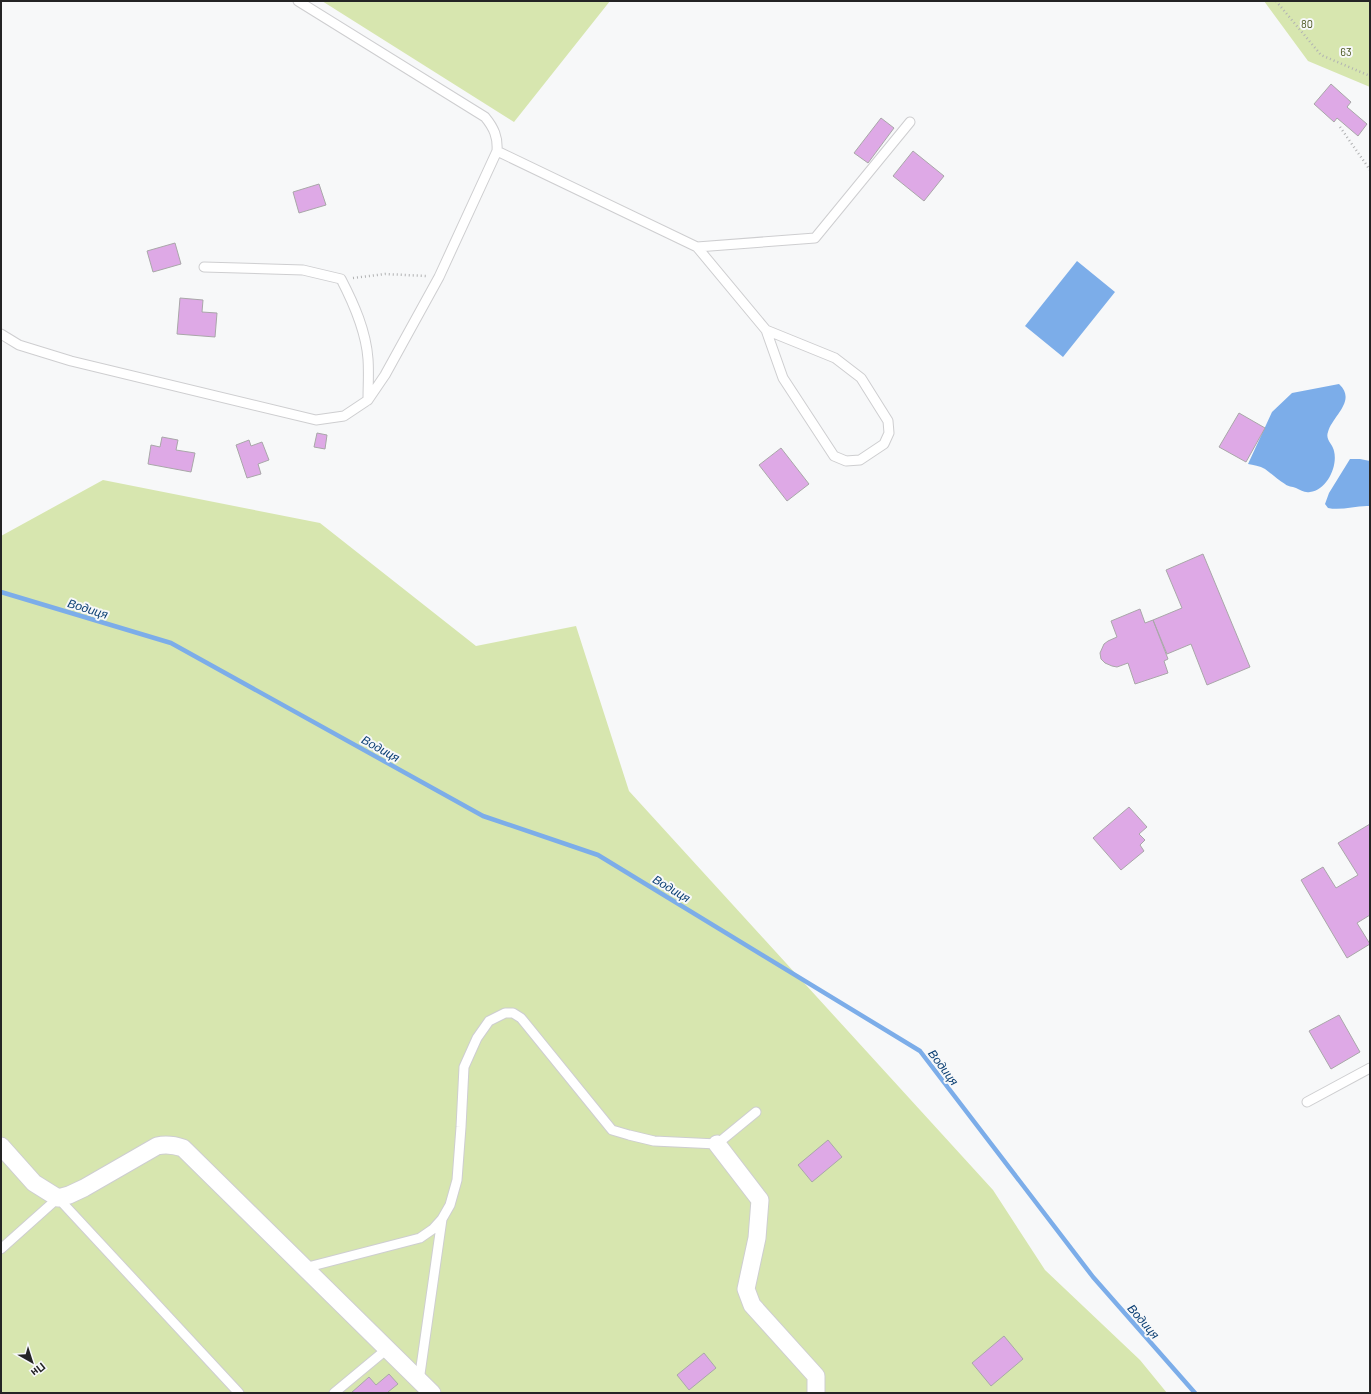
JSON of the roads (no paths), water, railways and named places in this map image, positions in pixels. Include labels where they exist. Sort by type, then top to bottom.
[{"type":"street","points":[[1,1146],[34,1183],[58,1198],[70,1195],[84,1188],[157,1146],[166,1144],[183,1148],[432,1393]]},
{"type":"street","points":[[717,1144],[760,1200],[757,1238],[746,1289],[752,1306],[816,1376],[816,1393]]},
{"type":"lane","points":[[1,334],[19,345],[71,361],[316,420],[344,416],[368,400],[385,375],[439,277],[497,151],[496,134],[491,124],[485,117],[298,1]]},
{"type":"lane","points":[[696,247],[815,238],[910,122]]},
{"type":"lane","points":[[497,151],[696,247],[766,330],[783,378],[834,456],[846,461],[860,460],[884,444],[888,433],[888,421],[861,378],[835,358],[766,330]]},
{"type":"lane","points":[[204,267],[303,270],[341,279],[351,297],[361,324],[368,357],[368,400]]},
{"type":"lane","points":[[304,1268],[420,1238],[433,1229],[442,1219],[450,1205],[457,1180],[464,1067],[477,1038],[490,1021],[505,1013],[513,1013],[521,1018],[612,1130],[629,1136],[654,1141],[717,1144],[756,1112]]},
{"type":"lane","points":[[1307,1102],[1370,1068]]},
{"type":"lane","points":[[1,1249],[58,1198],[239,1393]]},
{"type":"lane","points":[[419,1380],[442,1219]]},
{"type":"lane","points":[[334,1393],[387,1349]]},
{"type":"water","points":[[1077,261],[1115,292],[1063,357],[1025,326]]},
{"type":"water","points":[[1339,384],[1344,390],[1346,396],[1345,402],[1327,435],[1335,457],[1333,470],[1326,482],[1321,487],[1310,492],[1304,492],[1295,487],[1286,485],[1263,468],[1248,464],[1272,412],[1292,393]]},
{"type":"water","points":[[1350,459],[1370,461],[1370,506],[1338,509],[1328,508],[1325,504],[1329,493]]},
{"type":"waterway","name":"Водиця","points":[[1,592],[171,643],[483,816],[598,855],[920,1051],[1093,1277],[1195,1393]]},
{"type":"park label","name":"80","points":[[1307,23]]},
{"type":"park label","name":"63","points":[[1346,51]]}]
